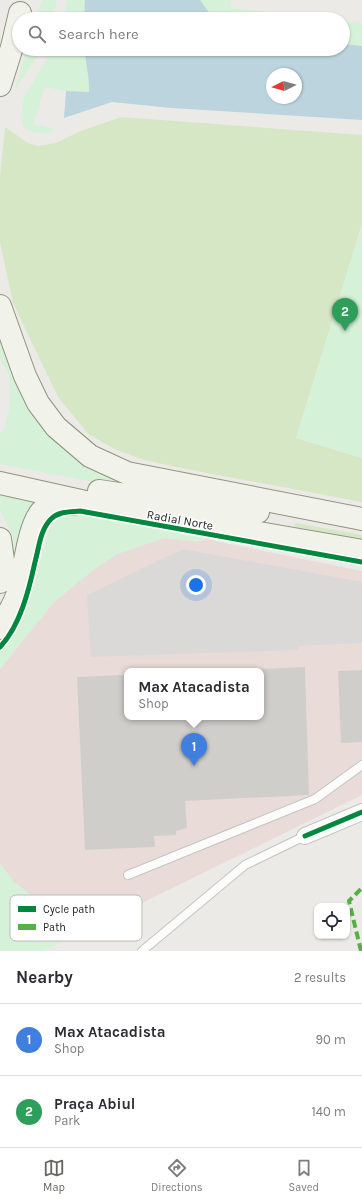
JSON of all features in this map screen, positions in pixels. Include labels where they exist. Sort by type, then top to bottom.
[{"type":"main road","points":[[0,59],[12,31]]},
{"type":"main road","points":[[0,85],[12,48]]},
{"type":"main road","points":[[0,306],[25,376],[38,403],[56,427],[90,456],[127,473],[362,520]]},
{"type":"main road","name":"Radial Norte","points":[[0,473],[74,487],[179,503],[362,524]]},
{"type":"main road","name":"Radial Norte","points":[[0,484],[99,505],[362,551]]},
{"type":"main road","points":[[0,628],[12,609],[17,595],[30,539],[42,511],[59,504],[99,505]]},
{"type":"main road","points":[[0,538],[3,560],[0,582]]},
{"type":"street","points":[[305,836],[362,812]]},
{"type":"lane","points":[[128,875],[315,799],[362,765]]},
{"type":"lane","points":[[142,951],[245,865],[305,836]]},
{"type":"shaded area","points":[[164,538],[202,541],[205,539],[362,571],[362,795],[142,903],[142,895],[30,895],[14,882],[0,864],[0,669],[54,602],[93,570],[117,554]]},
{"type":"shaded area","points":[[183,549],[362,582],[362,643],[299,646],[298,650],[91,657],[87,595]]},
{"type":"green space","points":[[42,0],[57,0],[54,12],[38,12]]},
{"type":"green space","points":[[67,0],[85,0],[84,12],[64,12]]},
{"type":"green space","points":[[200,0],[231,0],[231,8],[266,12],[209,12]]},
{"type":"green space","points":[[350,22],[362,23],[362,46],[350,45]]},
{"type":"green space","points":[[25,56],[37,56],[15,89]]},
{"type":"green space","points":[[49,56],[86,56],[89,92],[66,91],[45,87],[33,124],[54,129],[47,134],[32,132],[23,126],[21,114],[24,97]]},
{"type":"green space","points":[[121,117],[362,135],[362,224],[296,438],[362,458],[362,502],[144,460],[119,451],[89,435],[58,397],[13,303],[0,242],[0,176],[5,127],[28,143],[38,146],[56,143],[78,132]]},
{"type":"green space","points":[[362,224],[362,458],[296,438]]},
{"type":"green space","points":[[0,327],[47,426],[153,493],[0,464],[0,434],[4,430],[10,405],[9,375],[0,359]]},
{"type":"green space","points":[[0,488],[50,497],[11,585],[14,560],[13,537],[0,510]]},
{"type":"green space","points":[[66,515],[82,515],[205,539],[197,542],[164,538],[117,554],[93,570],[54,602],[0,669],[0,652],[11,639],[26,610],[50,528],[57,520]]},
{"type":"green space","points":[[296,523],[362,535],[362,540],[296,527],[294,525]]},
{"type":"green space","points":[[0,864],[14,882],[30,895],[10,895],[10,941],[64,941],[42,951],[0,951]]},
{"type":"water","points":[[85,0],[200,0],[209,12],[84,12]]},
{"type":"water","points":[[350,45],[362,46],[362,120],[171,108],[112,102],[64,118],[66,91],[89,92],[86,56],[350,56]]},
{"type":"building","points":[[305,667],[309,795],[185,801],[187,828],[176,831],[176,835],[154,836],[155,847],[85,850],[77,677],[124,675],[124,720],[264,720],[264,669]]},
{"type":"building","points":[[362,670],[362,742],[341,743],[338,671]]},
{"type":"marked path","points":[[361,951],[349,901],[362,888]]},
{"type":"cycle path","points":[[0,647],[13,629],[23,607],[44,528],[54,516],[61,513],[80,511],[362,562]]},
{"type":"cycle path","points":[[305,836],[362,812]]},
{"type":"place","name":"Praça Abiul","points":[[345,331]]},
{"type":"place","name":"Max Atacadista","points":[[194,766]]}]
